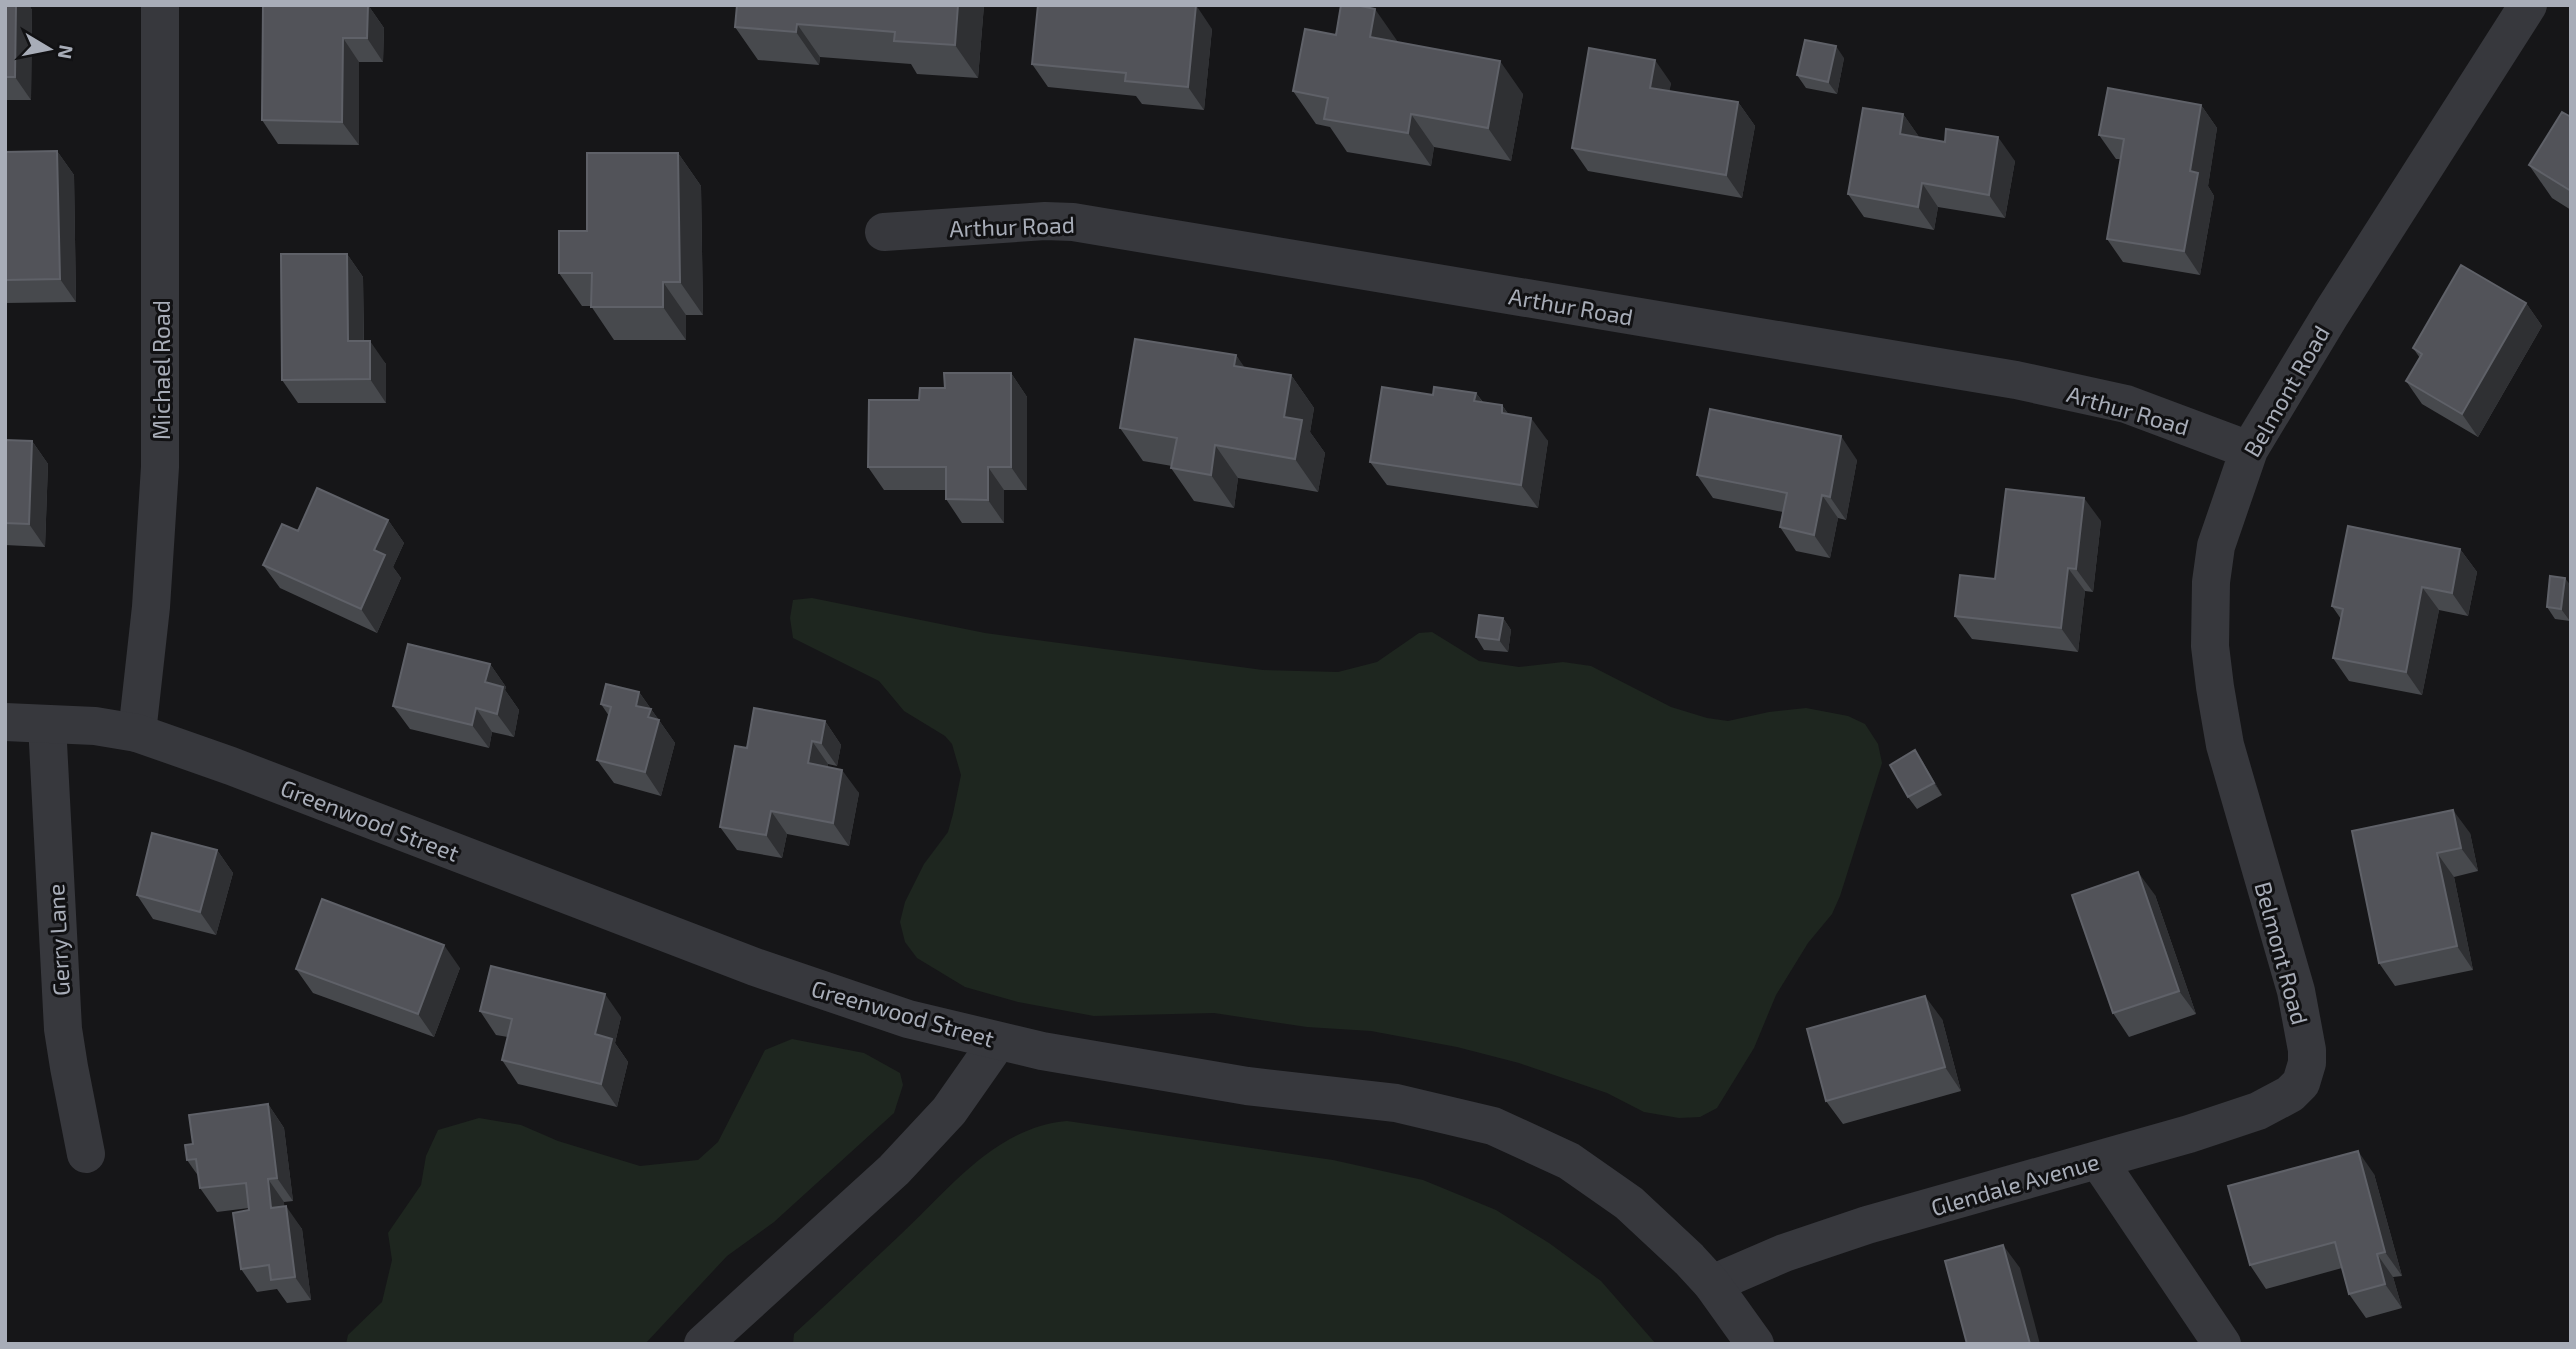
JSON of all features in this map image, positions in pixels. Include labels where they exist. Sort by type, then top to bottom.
[{"type":"street","name":"Michael Road","points":[[137,733],[151,607],[160,467],[160,5]]},
{"type":"street","name":"Belmont Road","points":[[2306,1070],[2306,1050],[2296,991],[2225,745],[2210,646],[2211,582],[2216,545],[2249,450],[2331,314],[2529,5]]},
{"type":"street","name":"Arthur Road","points":[[884,232],[1045,221],[1073,222],[2015,380],[2126,404],[2249,450]]},
{"type":"street","name":"Greenwood Street","points":[[5,722],[95,726],[137,733],[232,766],[814,989],[876,1010],[998,1041],[1189,1077],[1396,1103],[1493,1126],[1569,1161],[1629,1203],[1712,1284],[1755,1344]]},
{"type":"street","name":"Gerry Lane","points":[[47,724],[63,1029],[86,1154]]},
{"type":"street","points":[[703,1344],[894,1170],[956,1103],[998,1041]]},
{"type":"street","name":"Glendale Avenue","points":[[1712,1284],[1784,1253],[1867,1225],[2189,1134],[2258,1111],[2296,1089],[2306,1070]]},
{"type":"street","points":[[2098,1160],[2222,1344]]},
{"type":"shaded area","points":[[812,598],[985,633],[1263,670],[1338,672],[1377,662],[1419,633],[1432,632],[1479,661],[1519,667],[1563,662],[1591,666],[1671,707],[1707,718],[1728,721],[1769,712],[1806,708],[1848,716],[1865,724],[1878,744],[1882,763],[1832,914],[1808,943],[1776,995],[1754,1048],[1717,1108],[1700,1117],[1679,1118],[1644,1112],[1607,1093],[1519,1063],[1457,1047],[1371,1031],[1307,1027],[1214,1013],[1094,1016],[1018,1002],[965,987],[917,958],[905,942],[900,922],[905,902],[924,864],[948,832],[961,775],[952,744],[945,736],[904,711],[879,681],[793,638],[790,618],[793,600]]},
{"type":"shaded area","points":[[792,1039],[864,1053],[900,1073],[903,1085],[894,1113],[774,1222],[727,1256],[645,1344],[346,1344],[348,1335],[382,1302],[392,1260],[388,1233],[421,1185],[426,1156],[438,1130],[479,1118],[521,1125],[558,1141],[640,1166],[698,1160],[718,1142],[765,1050]]},
{"type":"shaded area","points":[[1067,1121],[1333,1160],[1423,1180],[1496,1210],[1549,1243],[1601,1281],[1656,1344],[793,1344],[794,1334],[974,1164],[1017,1135],[1041,1126]]},
{"type":"building","points":[[5,5],[16,5],[15,77],[5,77]]},
{"type":"building","points":[[263,5],[368,5],[367,38],[343,38],[342,122],[262,120]]},
{"type":"building","points":[[737,5],[958,5],[955,45],[894,41],[895,32],[797,24],[796,32],[735,27]]},
{"type":"building","points":[[1038,5],[1196,5],[1188,87],[1125,81],[1126,73],[1032,64]]},
{"type":"building","points":[[1341,5],[1375,9],[1370,37],[1500,61],[1488,128],[1411,114],[1408,133],[1324,119],[1328,98],[1293,91],[1305,29],[1336,35]]},
{"type":"building","points":[[1805,40],[1836,46],[1828,82],[1797,75]]},
{"type":"building","points":[[1589,48],[1655,60],[1650,88],[1738,102],[1726,175],[1572,148]]},
{"type":"building","points":[[2108,88],[2201,105],[2190,171],[2198,173],[2184,251],[2107,239],[2124,139],[2099,135]]},
{"type":"building","points":[[1863,108],[1903,114],[1900,134],[1945,142],[1946,129],[1998,137],[1989,195],[1922,183],[1918,207],[1848,194]]},
{"type":"building","points":[[2562,112],[2571,117],[2571,191],[2529,165]]},
{"type":"building","points":[[57,151],[60,279],[5,280],[5,152]]},
{"type":"building","points":[[587,153],[678,153],[680,282],[663,282],[663,307],[591,307],[592,273],[559,273],[559,231],[587,231]]},
{"type":"building","points":[[281,254],[347,254],[348,341],[370,341],[370,379],[282,380]]},
{"type":"building","points":[[2461,265],[2526,303],[2462,414],[2406,381],[2422,354],[2413,348]]},
{"type":"building","points":[[1135,339],[1236,355],[1234,366],[1291,375],[1284,417],[1302,420],[1295,459],[1215,445],[1211,475],[1171,468],[1177,438],[1120,428]]},
{"type":"building","points":[[944,373],[1011,373],[1011,467],[988,467],[988,500],[946,499],[946,467],[868,467],[869,400],[919,400],[920,388],[945,388]]},
{"type":"building","points":[[1382,387],[1433,395],[1434,387],[1476,393],[1474,401],[1502,405],[1502,413],[1531,418],[1521,485],[1370,462]]},
{"type":"building","points":[[1710,409],[1841,436],[1830,497],[1822,495],[1814,535],[1780,527],[1787,493],[1697,475]]},
{"type":"building","points":[[5,440],[32,441],[29,524],[5,523]]},
{"type":"building","points":[[317,488],[388,520],[374,550],[385,555],[361,609],[263,565],[282,524],[298,531]]},
{"type":"building","points":[[2006,489],[2084,498],[2076,569],[2068,568],[2061,628],[1955,616],[1960,575],[1995,579]]},
{"type":"building","points":[[2348,526],[2460,549],[2452,593],[2422,587],[2406,672],[2333,658],[2343,609],[2332,606]]},
{"type":"building","points":[[2550,576],[2565,578],[2561,609],[2547,607]]},
{"type":"building","points":[[1479,615],[1503,618],[1499,640],[1476,637]]},
{"type":"building","points":[[408,644],[490,664],[485,682],[503,687],[497,714],[476,708],[472,725],[393,706]]},
{"type":"building","points":[[606,684],[639,692],[636,706],[651,709],[648,717],[659,720],[645,772],[597,760],[611,707],[601,704]]},
{"type":"building","points":[[754,708],[825,721],[821,743],[812,741],[808,763],[842,770],[833,823],[771,811],[766,835],[720,827],[735,746],[747,748]]},
{"type":"building","points":[[1915,750],[1934,783],[1908,797],[1890,765]]},
{"type":"building","points":[[2453,810],[2461,848],[2437,853],[2457,946],[2379,963],[2352,831]]},
{"type":"building","points":[[152,833],[217,850],[200,912],[137,895]]},
{"type":"building","points":[[2138,872],[2179,991],[2113,1013],[2072,895]]},
{"type":"building","points":[[322,899],[444,945],[418,1014],[296,969]]},
{"type":"building","points":[[491,966],[605,994],[595,1034],[612,1039],[601,1084],[502,1060],[512,1019],[480,1011]]},
{"type":"building","points":[[1925,996],[1945,1067],[1826,1101],[1807,1029]]},
{"type":"building","points":[[268,1104],[277,1178],[268,1179],[271,1208],[286,1206],[295,1277],[271,1280],[269,1265],[241,1269],[233,1213],[249,1210],[246,1183],[200,1188],[196,1159],[187,1160],[185,1145],[193,1144],[189,1115]]},
{"type":"building","points":[[2358,1151],[2385,1252],[2377,1254],[2385,1284],[2349,1294],[2335,1242],[2250,1265],[2228,1186]]},
{"type":"building","points":[[2003,1245],[2030,1344],[1967,1344],[1945,1261]]}]
